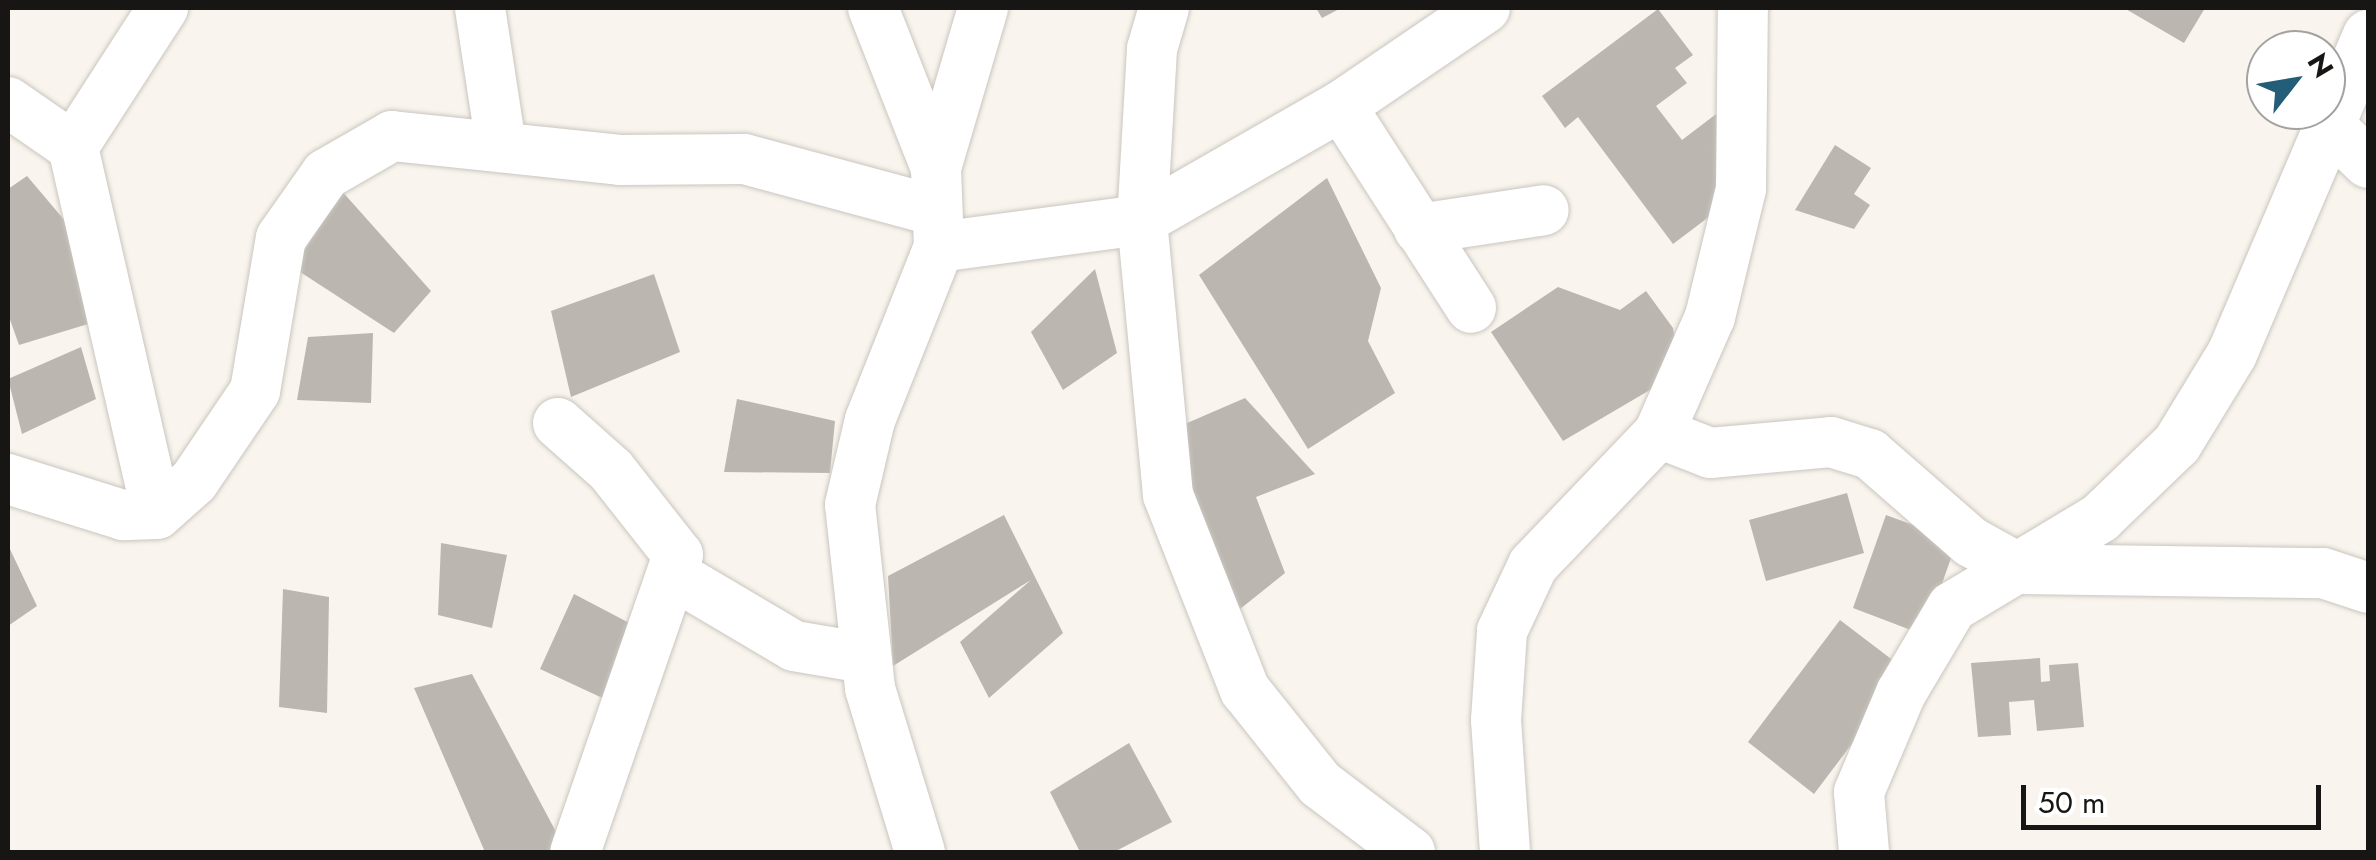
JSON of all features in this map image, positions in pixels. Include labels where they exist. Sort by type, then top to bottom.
[{"type":"street","points":[[73,147],[162,8]]},
{"type":"street","points":[[480,8],[501,146]]},
{"type":"street","points":[[872,8],[937,209]]},
{"type":"street","points":[[920,852],[865,658],[850,505],[870,420],[937,209],[983,8]]},
{"type":"street","points":[[1164,8],[1152,49],[1142,220],[1168,495],[1244,690],[1320,784],[1410,852]]},
{"type":"street","points":[[8,478],[123,515],[158,514],[194,481],[255,391],[281,238],[326,174],[392,136],[620,160],[744,159],[937,209],[1142,220],[1340,106],[1485,8]]},
{"type":"street","points":[[1506,852],[1496,720],[1502,631],[1533,565],[1659,433],[1710,318],[1741,189],[1743,8]]},
{"type":"street","points":[[2346,91],[2368,34]]},
{"type":"street","points":[[8,102],[73,147],[158,514]]},
{"type":"street","points":[[1340,106],[1471,308]]},
{"type":"street","points":[[1864,852],[1860,792],[1901,693],[1952,607],[2100,518],[2176,444],[2232,354],[2331,130]]},
{"type":"street","points":[[2334,130],[2368,164]]},
{"type":"street","points":[[1420,228],[1544,210]]},
{"type":"street","points":[[558,423],[668,537],[678,555],[575,852]]},
{"type":"street","points":[[1659,433],[1710,453],[1831,442],[1870,454],[1972,542],[2020,569],[2324,573],[2368,588]]},
{"type":"street","points":[[674,575],[794,646],[865,658]]},
{"type":"building","points":[[1316,8],[1341,8],[1322,18]]},
{"type":"building","points":[[2124,8],[2205,8],[2184,43]]},
{"type":"building","points":[[1658,9],[1693,55],[1675,68],[1687,83],[1656,106],[1682,140],[1728,105],[1726,204],[1673,244],[1578,117],[1565,128],[1542,96]]},
{"type":"building","points":[[1835,145],[1871,168],[1854,194],[1870,205],[1854,229],[1795,210]]},
{"type":"building","points":[[27,176],[77,235],[88,324],[19,345],[8,314],[8,189]]},
{"type":"building","points":[[1327,178],[1381,288],[1368,341],[1395,393],[1308,449],[1199,275]]},
{"type":"building","points":[[340,189],[431,291],[394,333],[294,268]]},
{"type":"building","points":[[1095,269],[1117,353],[1063,390],[1031,332]]},
{"type":"building","points":[[654,274],[680,352],[571,397],[551,311]]},
{"type":"building","points":[[1558,287],[1620,310],[1646,291],[1673,328],[1678,355],[1667,380],[1563,441],[1491,332]]},
{"type":"building","points":[[373,333],[371,403],[297,400],[308,337]]},
{"type":"building","points":[[81,347],[96,399],[22,434],[8,379]]},
{"type":"building","points":[[1245,398],[1315,474],[1256,497],[1285,573],[1225,621],[1171,430]]},
{"type":"building","points":[[737,399],[835,421],[830,473],[724,472]]},
{"type":"building","points":[[1847,493],[1864,553],[1766,581],[1749,520]]},
{"type":"building","points":[[1004,515],[1063,633],[989,698],[960,642],[1031,580],[893,666],[888,576]]},
{"type":"building","points":[[1886,515],[1957,541],[1924,635],[1853,608]]},
{"type":"building","points":[[441,543],[507,555],[492,628],[438,615]]},
{"type":"building","points":[[8,545],[37,606],[8,626]]},
{"type":"building","points":[[283,589],[329,597],[327,713],[279,707]]},
{"type":"building","points":[[574,594],[635,626],[611,702],[540,669]]},
{"type":"building","points":[[1840,620],[1907,671],[1814,794],[1748,742]]},
{"type":"building","points":[[2040,658],[2041,682],[2050,681],[2049,665],[2078,663],[2084,727],[2037,731],[2034,700],[2009,702],[2011,735],[1978,737],[1971,663]]},
{"type":"building","points":[[472,674],[563,845],[547,852],[485,852],[414,688]]},
{"type":"building","points":[[1129,743],[1172,822],[1114,852],[1080,852],[1050,792]]}]
